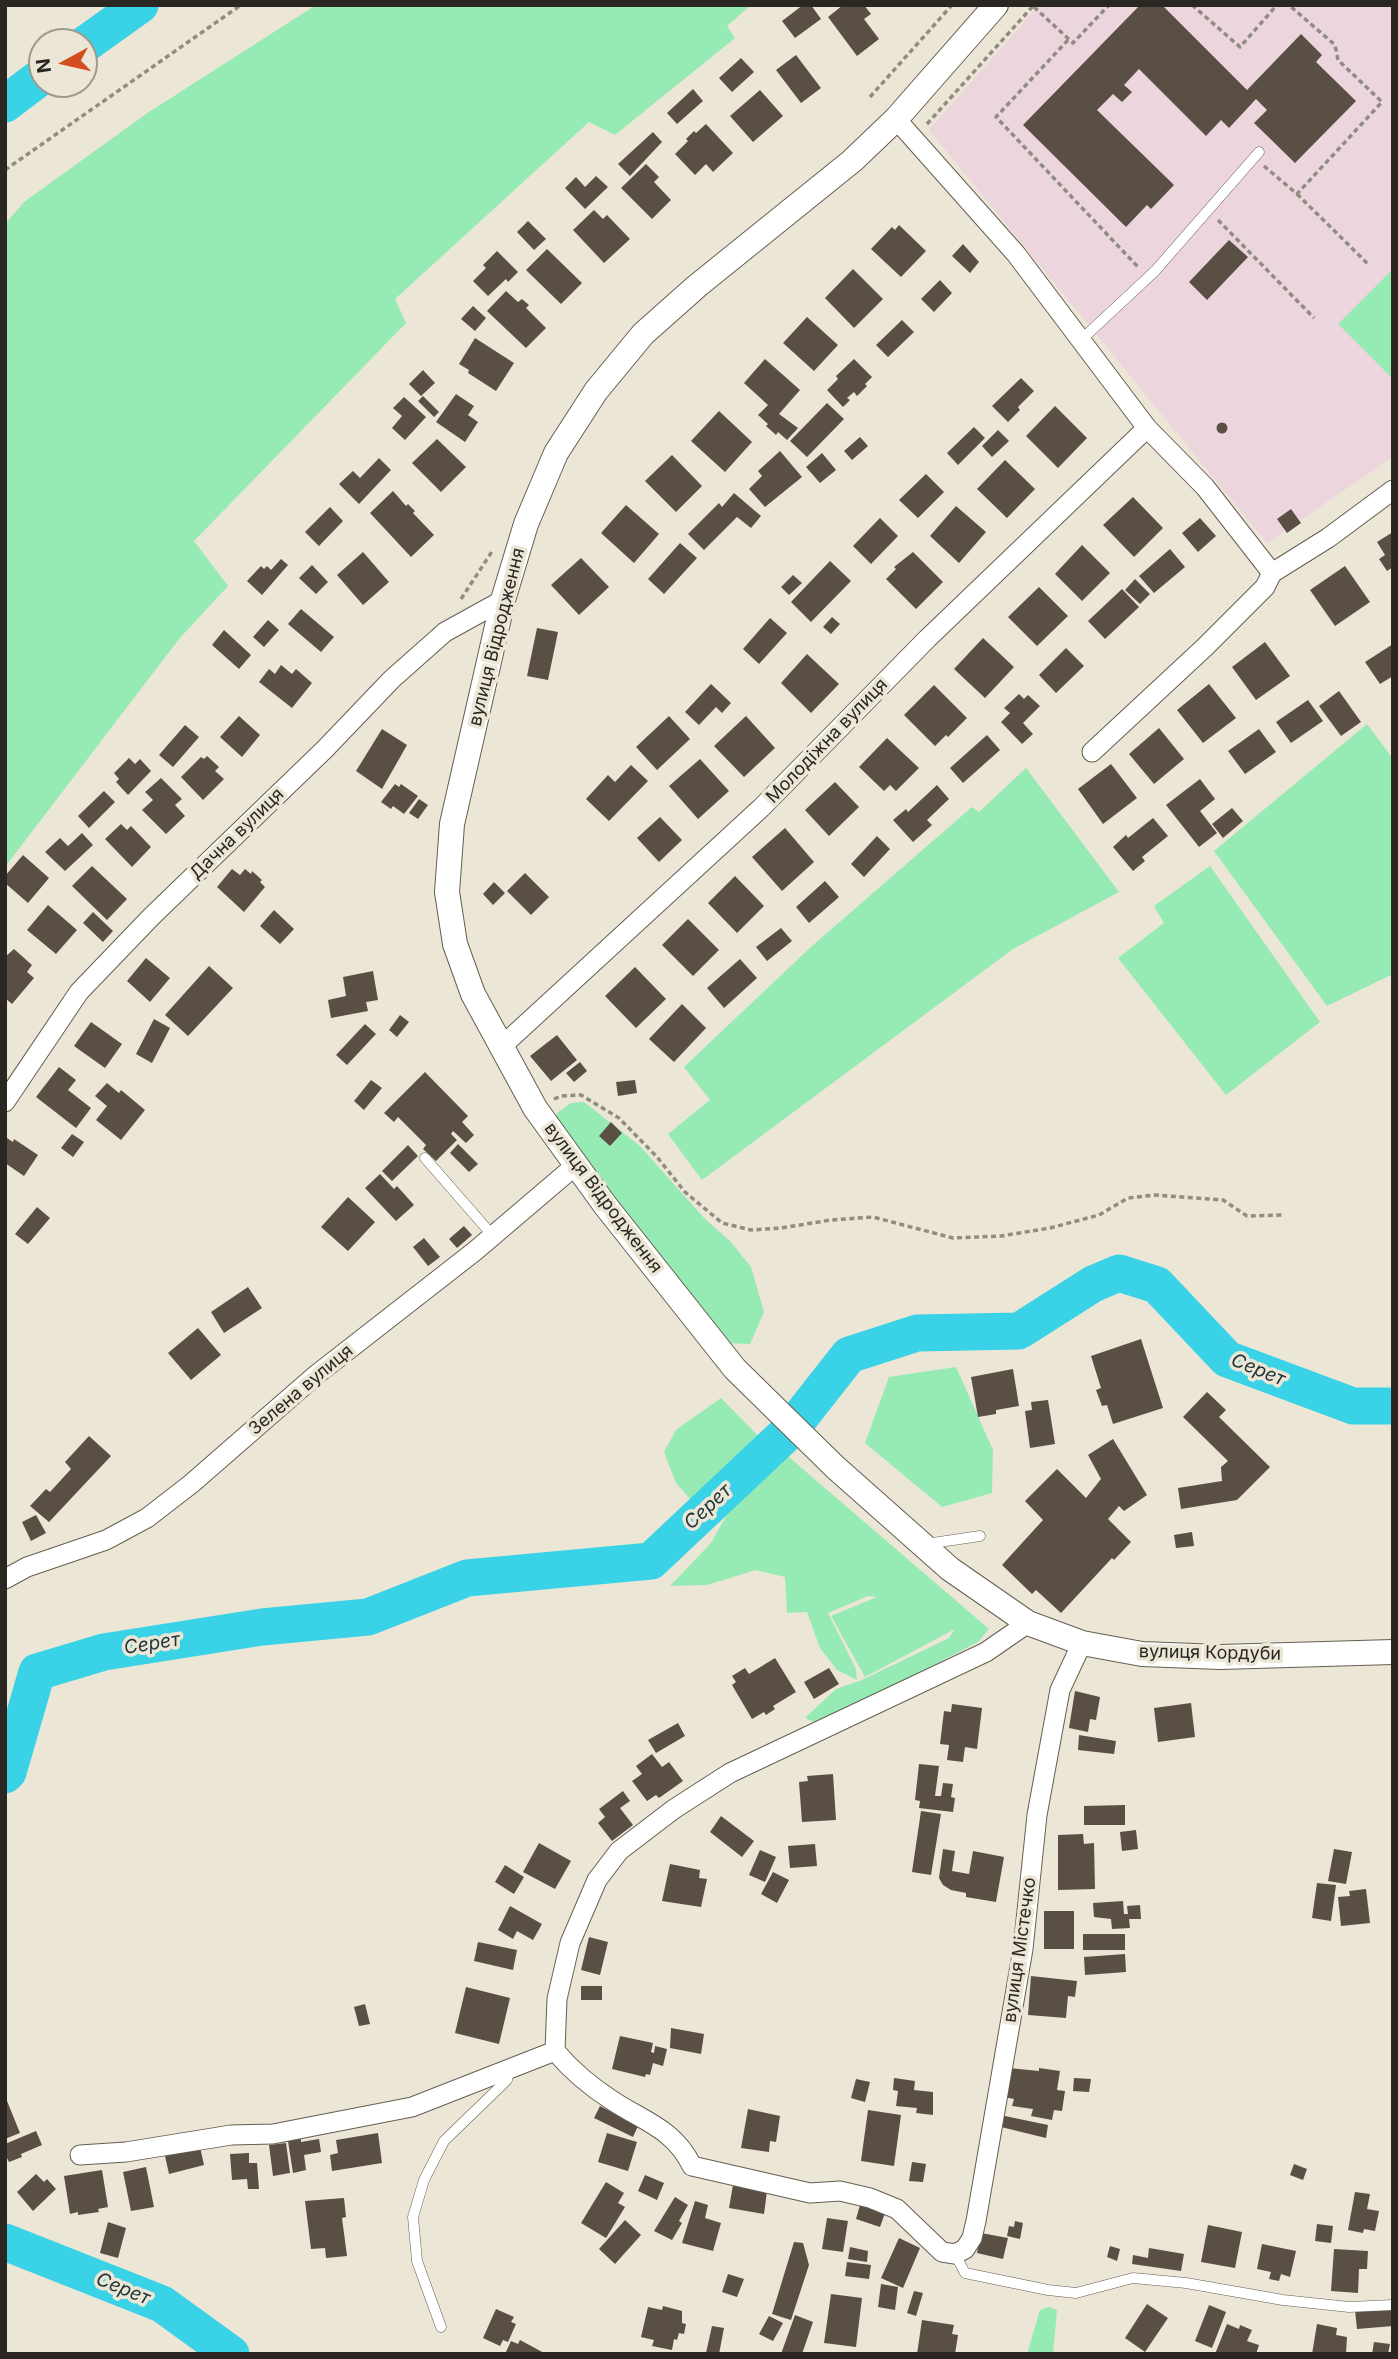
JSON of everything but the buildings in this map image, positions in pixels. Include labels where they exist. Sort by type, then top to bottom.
[{"type":"street","name":"вулиця Відродження","points":[[835,1467],[735,1369],[605,1205],[535,1108],[473,994],[455,944],[447,892],[452,824],[503,600],[526,524],[556,453],[596,391],[643,334],[697,286],[852,161],[896,119],[996,5]]},
{"type":"street","points":[[896,119],[1016,254],[1147,428],[1205,487],[1272,573]]},
{"type":"street","name":"Молодіжна вулиця","points":[[502,1047],[761,808],[927,639],[1147,428]]},
{"type":"street","points":[[1091,752],[1205,647],[1265,587],[1272,573],[1328,538],[1393,490]]},
{"type":"street","name":"Дачна вулиця","points":[[5,1102],[79,992],[151,916],[325,749],[392,679],[444,632],[503,600]]},
{"type":"street","name":"Зелена вулиця","points":[[5,1579],[27,1567],[106,1540],[147,1518],[316,1375],[493,1236],[576,1165]]},
{"type":"street","name":"вулиця Кордуби","points":[[835,1467],[950,1569],[1028,1623],[1082,1643],[1142,1654],[1220,1657],[1393,1652]]},
{"type":"street","points":[[955,2254],[942,2252],[897,2209],[870,2198],[840,2191],[810,2193],[692,2166],[684,2151],[663,2129],[594,2088],[575,2074],[555,2051],[557,1999],[570,1943],[597,1880],[620,1851],[674,1809],[730,1773],[986,1652],[1028,1623]]},
{"type":"street","name":"вулиця Містечко","points":[[955,2254],[965,2249],[972,2238],[976,2221],[1023,1949],[1042,1790],[1060,1690],[1082,1643]]},
{"type":"street","points":[[80,2155],[126,2152],[231,2135],[273,2134],[412,2107],[555,2051]]},
{"type":"lane","points":[[1081,340],[1147,278],[1257,155]]},
{"type":"lane","points":[[425,1158],[493,1236]]},
{"type":"lane","points":[[922,1545],[980,1536]]},
{"type":"lane","points":[[441,2327],[418,2261],[413,2217],[424,2180],[444,2141],[507,2080],[509,2069]]},
{"type":"lane","points":[[955,2254],[965,2273],[1048,2290],[1076,2293],[1133,2278],[1349,2307],[1393,2305]]},
{"type":"path","points":[[5,170],[240,5]]},
{"type":"path","points":[[870,97],[952,5]]},
{"type":"path","points":[[914,139],[1033,6],[1073,43],[1109,5]]},
{"type":"path","points":[[1192,5],[1240,47],[1277,5]]},
{"type":"path","points":[[1289,5],[1335,45],[1338,61],[1382,102],[1297,194]]},
{"type":"path","points":[[1068,40],[996,117],[1147,278]]},
{"type":"path","points":[[1257,155],[1368,264]]},
{"type":"path","points":[[1208,210],[1314,318]]},
{"type":"path","points":[[535,1108],[561,1096],[581,1095],[619,1118],[657,1157],[685,1192],[722,1223],[751,1230],[873,1217],[953,1238],[1001,1236],[1062,1225],[1099,1215],[1128,1198],[1154,1195],[1223,1200],[1247,1216],[1282,1214]]},
{"type":"shaded area","points":[[1039,5],[1393,5],[1393,457],[1267,543],[929,130]]},
{"type":"green space","points":[[316,5],[751,5],[727,26],[735,38],[615,135],[589,122],[395,299],[406,323],[194,541],[228,586],[179,639],[5,867],[5,224],[24,202],[146,114]]},
{"type":"green space","points":[[1393,269],[1393,379],[1338,324]]},
{"type":"green space","points":[[1367,724],[1393,759],[1393,974],[1327,1006],[1214,851]]},
{"type":"green space","points":[[1026,768],[1119,892],[1013,949],[702,1180],[668,1134],[710,1100],[684,1067],[812,946],[972,807],[979,812]]},
{"type":"green space","points":[[1210,866],[1320,1022],[1226,1095],[1118,958],[1164,923],[1154,906]]},
{"type":"green space","points":[[584,1102],[640,1146],[704,1218],[730,1241],[751,1267],[764,1312],[750,1344],[723,1343],[694,1337],[554,1142],[557,1113],[571,1103]]},
{"type":"green space","points":[[956,1367],[993,1450],[992,1493],[942,1507],[865,1443],[889,1377]]},
{"type":"green space","points":[[721,1398],[763,1441],[737,1474],[692,1501],[676,1483],[664,1452],[676,1430]]},
{"type":"green space","points":[[783,1452],[989,1629],[978,1642],[819,1724],[805,1718],[836,1689],[862,1680],[949,1638],[955,1629],[865,1677],[831,1616],[877,1597],[868,1596],[828,1613],[856,1669],[857,1680],[837,1670],[820,1648],[807,1612],[787,1613],[785,1577],[756,1570],[707,1585],[670,1586],[711,1543],[733,1504],[761,1468]]},
{"type":"green space","points":[[1049,2307],[1057,2310],[1053,2354],[1027,2354],[1040,2310]]},
{"type":"waterway","points":[[98,35],[140,5]]},
{"type":"waterway","points":[[5,104],[28,87]]},
{"type":"waterway","name":"Серет","points":[[5,1775],[37,1672],[104,1652],[262,1627],[368,1617],[467,1578],[651,1561],[790,1430],[849,1355],[917,1333],[1019,1331],[1093,1284],[1119,1273],[1157,1285],[1227,1359],[1353,1406],[1393,1406]]},
{"type":"waterway","name":"Серет","points":[[5,2242],[162,2304],[231,2354]]}]
